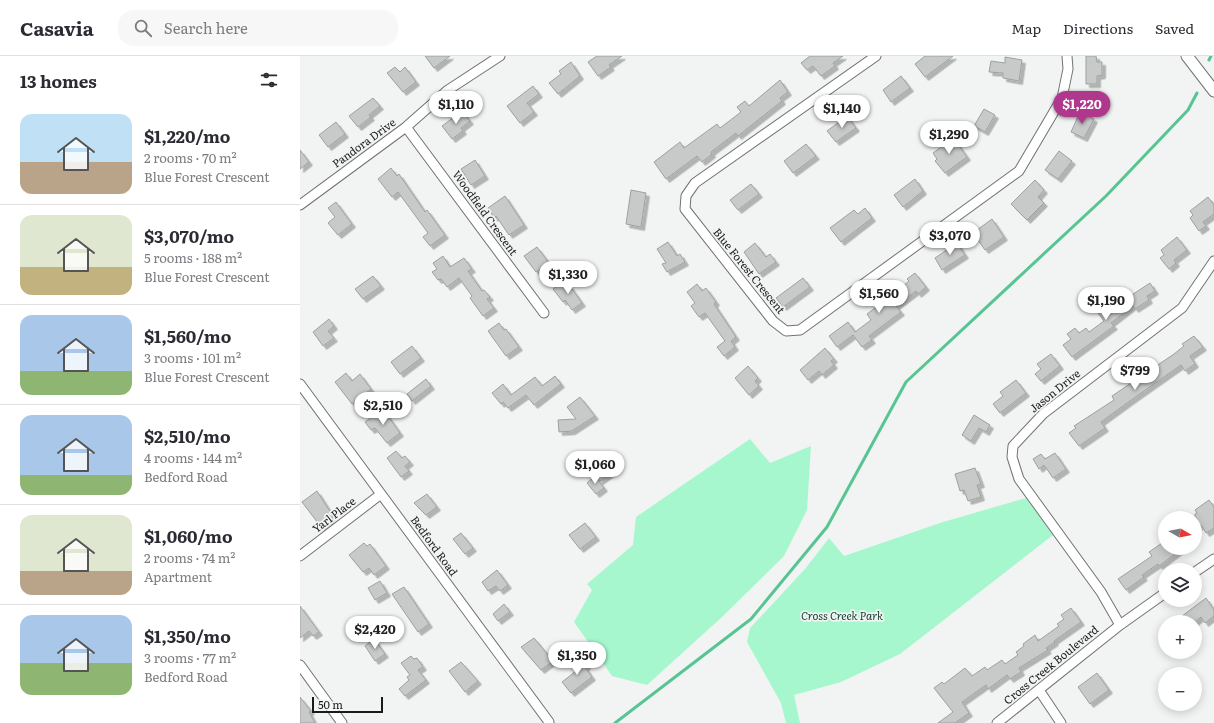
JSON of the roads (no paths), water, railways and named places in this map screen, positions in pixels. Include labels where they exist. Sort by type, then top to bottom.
[{"type":"street","name":"Pandora Drive","points":[[300,205],[406,126],[448,90],[500,56]]},
{"type":"street","name":"Blue Forest Crescent","points":[[876,56],[696,183],[686,196],[685,209],[773,321],[786,331],[800,330],[1019,172],[1062,98],[1068,69],[1067,56]]},
{"type":"street","points":[[1187,56],[1214,91]]},
{"type":"street","name":"Woodfield Crescent","points":[[406,126],[544,313]]},
{"type":"street","name":"Jason Drive","points":[[1120,625],[1101,592],[1019,479],[1012,457],[1013,446],[1043,414],[1182,308],[1214,261]]},
{"type":"street","name":"Bedford Road","points":[[300,384],[549,722]]},
{"type":"street","name":"Yarl Place","points":[[300,556],[381,494]]},
{"type":"street","points":[[1202,567],[1214,559]]},
{"type":"street","name":"Cross Creek Boulevard","points":[[997,723],[1120,625],[1158,598]]},
{"type":"street","points":[[300,666],[342,723]]},
{"type":"street","points":[[1039,690],[1061,723]]},
{"type":"waterway","points":[[1209,60],[1211,56]]},
{"type":"waterway","points":[[615,723],[751,619],[827,527],[906,382],[1106,196],[1188,110],[1197,93]]},
{"type":"park label","name":"Cross Creek Park","points":[[842,616]]}]
